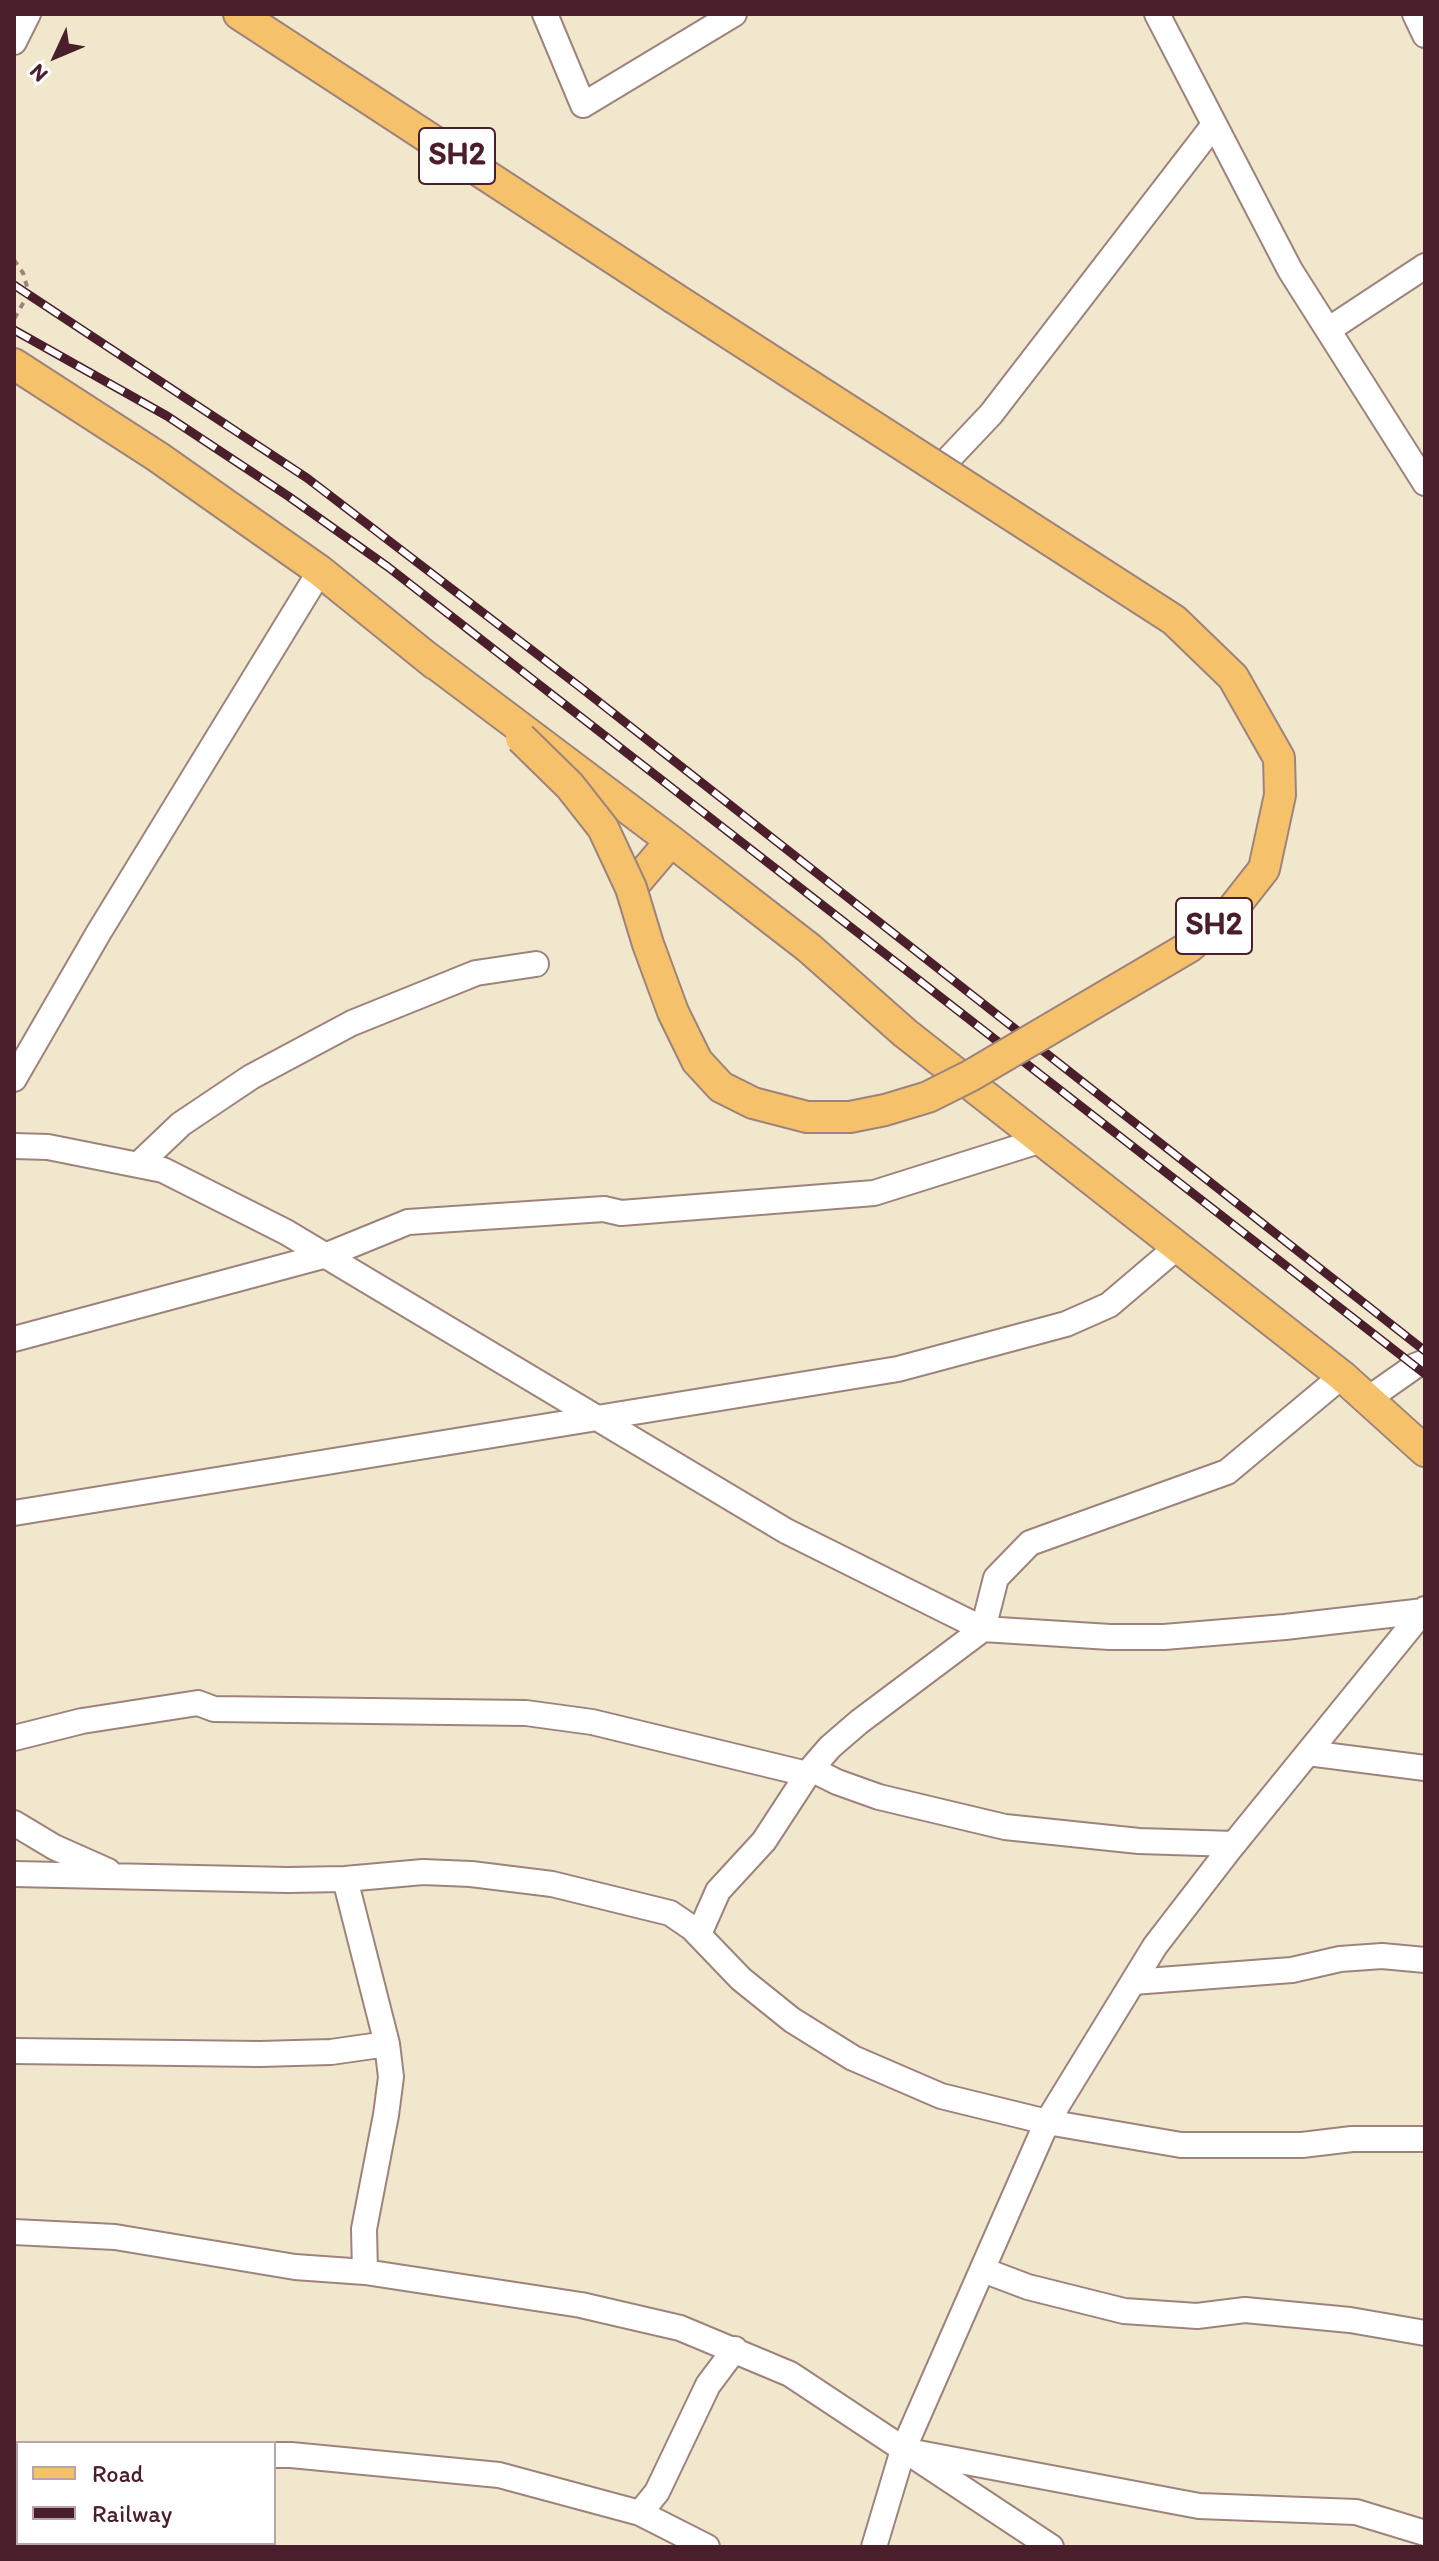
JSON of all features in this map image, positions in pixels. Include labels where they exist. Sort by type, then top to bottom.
[{"type":"main road","name":"SH2","points":[[14,364],[158,457],[320,571],[521,738],[570,786],[603,828],[631,888],[673,1012],[697,1061],[721,1087],[753,1103],[807,1117],[850,1117],[928,1097],[970,1076],[1189,947],[1231,911],[1264,869],[1280,795],[1279,758],[1233,677],[1174,620],[239,14]]},
{"type":"main road","points":[[420,652],[809,948],[905,1033],[1342,1376],[1425,1451]]},
{"type":"main road","points":[[631,888],[671,841]]},
{"type":"street","points":[[14,42],[28,14]]},
{"type":"street","points":[[545,14],[583,105],[734,14]]},
{"type":"street","points":[[1157,14],[1290,270],[1425,483]]},
{"type":"street","points":[[1415,14],[1425,35]]},
{"type":"street","points":[[939,469],[991,414],[1213,126]]},
{"type":"street","points":[[1328,330],[1425,266]]},
{"type":"street","points":[[14,1079],[99,932],[320,571]]},
{"type":"street","points":[[139,1164],[181,1124],[251,1077],[352,1023],[476,973],[536,964]]},
{"type":"street","points":[[14,1339],[327,1255],[408,1222],[604,1209],[621,1213],[874,1193],[1042,1140]]},
{"type":"street","points":[[14,1146],[48,1147],[163,1170],[327,1255],[786,1531],[983,1629],[1164,1637],[1285,1627],[1424,1610]]},
{"type":"street","points":[[14,1513],[898,1369],[1066,1324],[1109,1305],[1176,1248]]},
{"type":"street","points":[[1368,1399],[1425,1362]]},
{"type":"street","points":[[699,1934],[718,1891],[764,1841],[809,1772],[830,1747],[983,1629],[996,1578],[1030,1543],[1227,1472],[1342,1376]]},
{"type":"street","points":[[874,2547],[903,2450],[1047,2122],[1155,1946],[1424,1610]]},
{"type":"street","points":[[14,1738],[82,1721],[198,1703],[214,1709],[526,1713],[592,1722],[809,1772],[879,1797],[1005,1827],[1139,1841],[1234,1844]]},
{"type":"street","points":[[1308,1753],[1425,1768]]},
{"type":"street","points":[[14,1823],[54,1847],[117,1876]]},
{"type":"street","points":[[14,1874],[345,1879],[423,1872],[471,1874],[552,1884],[670,1913],[699,1934],[741,1979],[792,2020],[853,2058],[933,2093],[1047,2122],[1181,2145],[1302,2145],[1352,2139],[1425,2139]]},
{"type":"street","points":[[345,1879],[387,2044],[391,2077],[364,2229],[365,2272]]},
{"type":"street","points":[[1133,1982],[1292,1970],[1340,1959],[1382,1956],[1425,1960]]},
{"type":"street","points":[[14,2051],[260,2054],[361,2050],[387,2044]]},
{"type":"street","points":[[14,2232],[115,2237],[295,2267],[365,2272],[581,2305],[680,2328],[790,2374],[1051,2547]]},
{"type":"street","points":[[983,2270],[1028,2287],[1124,2311],[1197,2316],[1245,2310],[1350,2320],[1425,2333]]},
{"type":"street","points":[[640,2513],[657,2492],[708,2385],[735,2349]]},
{"type":"street","points":[[903,2450],[1199,2506],[1356,2512],[1425,2533]]},
{"type":"street","points":[[276,2455],[499,2475],[640,2513],[707,2547]]},
{"type":"path","points":[[14,260],[23,273],[29,293],[14,319]]},
{"type":"railway","points":[[14,285],[307,478],[580,687],[1425,1351]]},
{"type":"railway","points":[[14,330],[167,416],[388,567],[1425,1374]]}]
